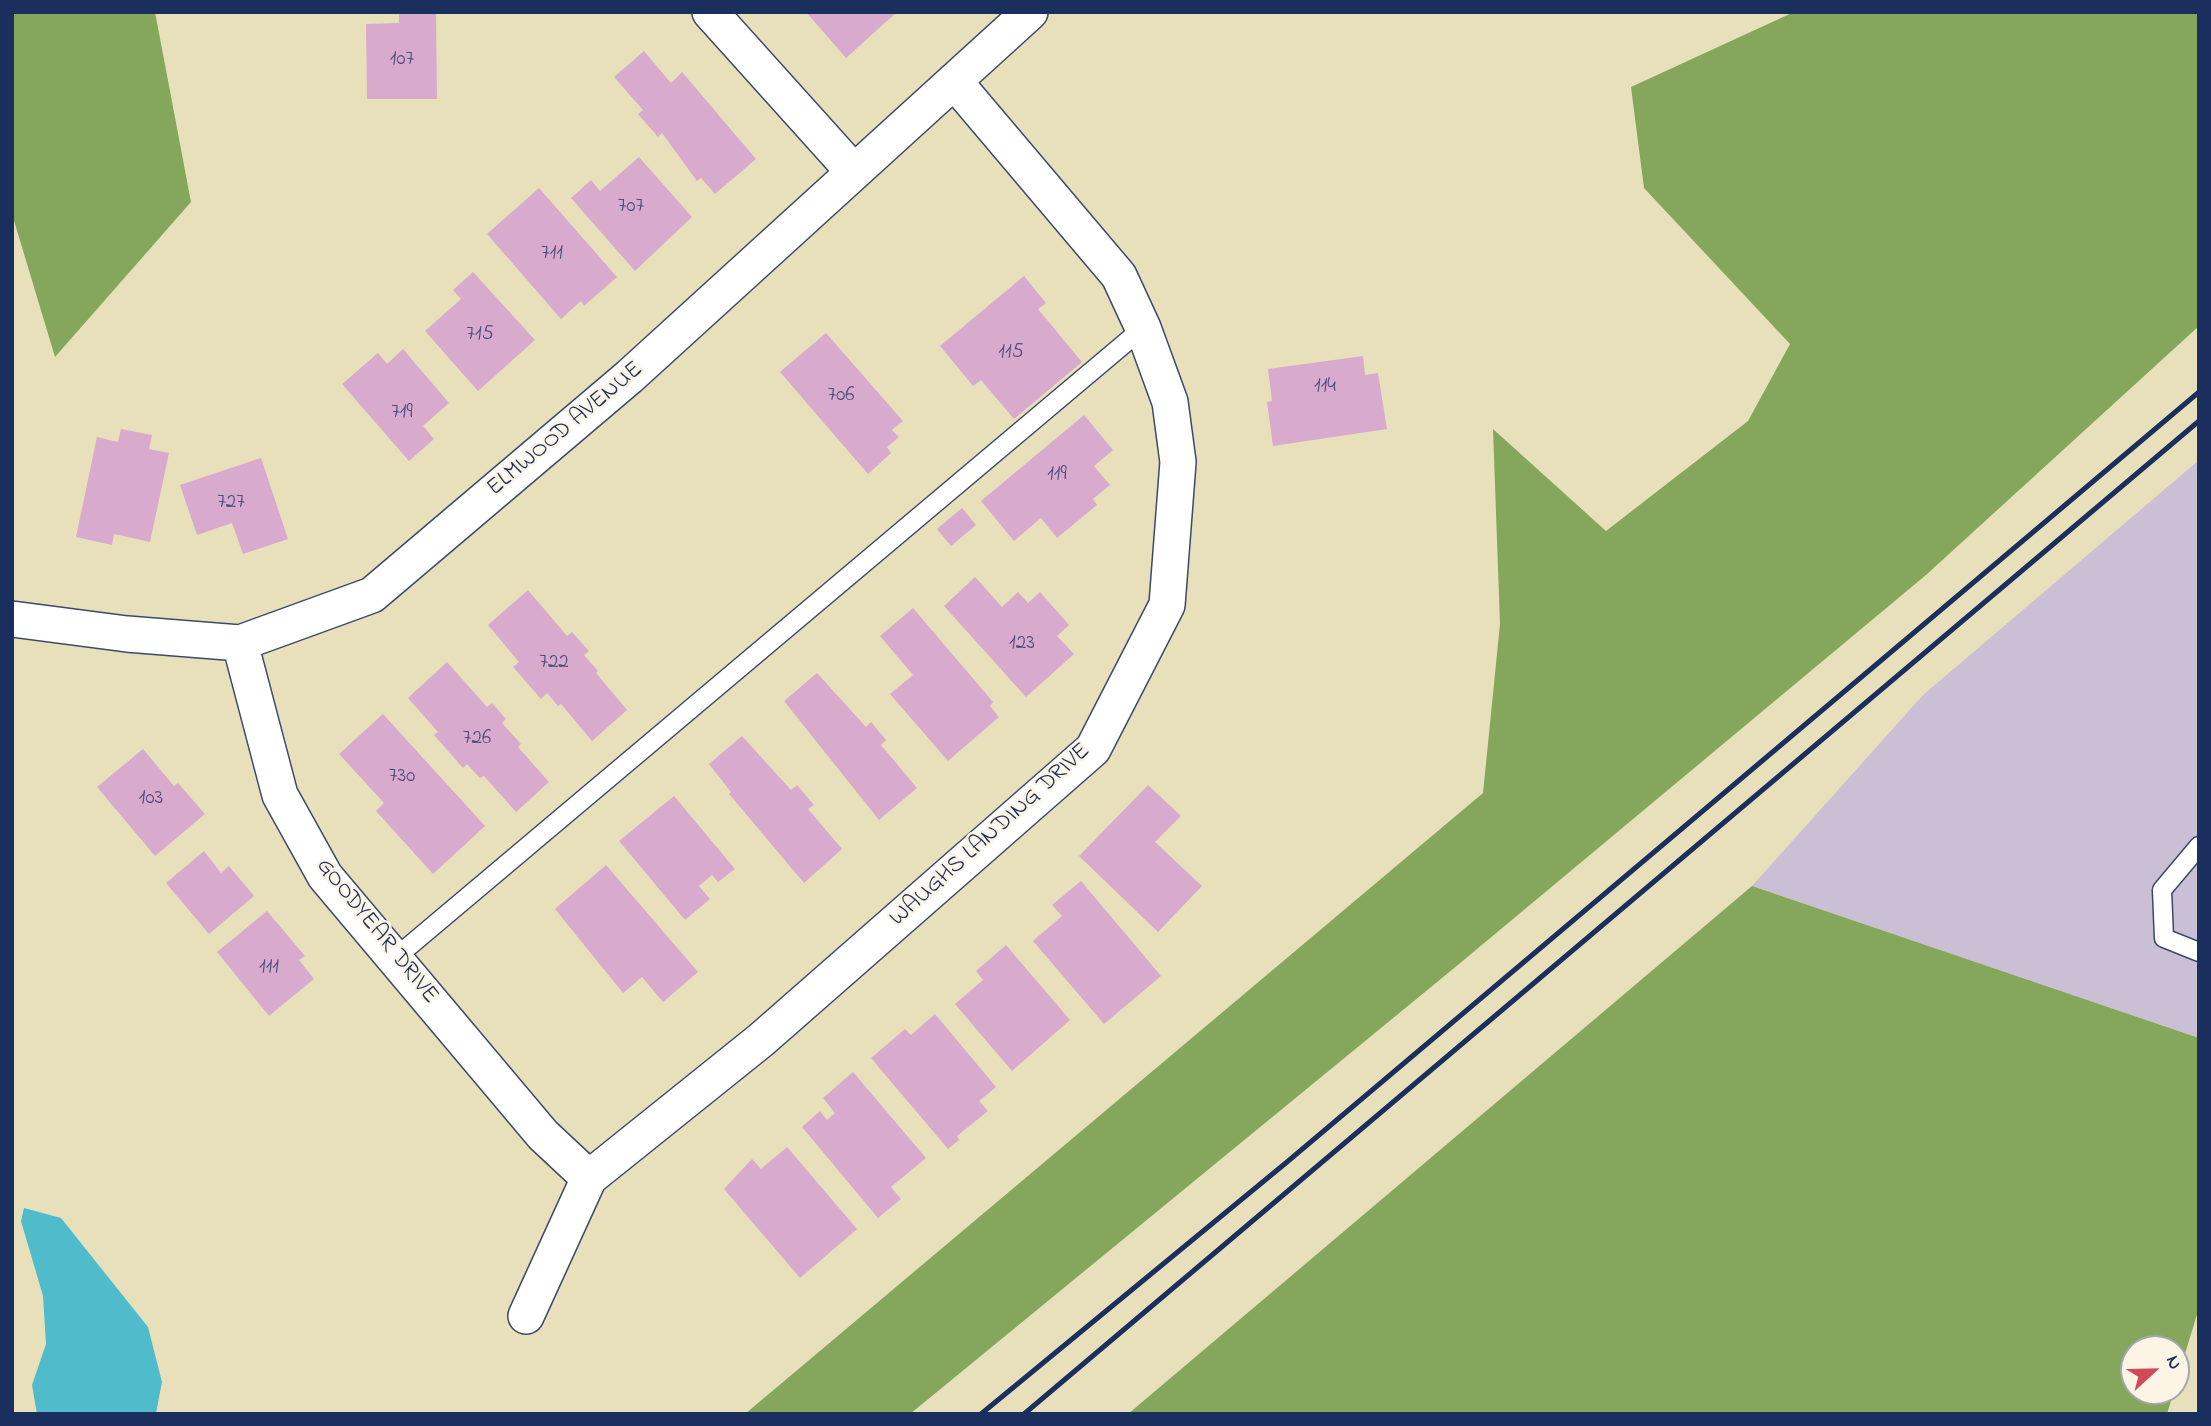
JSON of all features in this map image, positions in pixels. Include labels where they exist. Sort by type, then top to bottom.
[{"type":"street","points":[[710,12],[853,172]]},
{"type":"street","name":"ELMWOOD AVENUE","points":[[12,619],[127,634],[240,643],[372,595],[629,377],[1030,12]]},
{"type":"street","name":"WAUGHS LANDING DRIVE","points":[[526,1316],[589,1178],[761,1041],[1093,749],[1167,605],[1178,462],[1170,402],[1143,328],[1119,276],[954,81]]},
{"type":"street","name":"GOODYEAR DRIVE","points":[[240,643],[280,795],[326,876],[543,1135],[589,1178]]},
{"type":"lane","points":[[395,958],[1143,328]]},
{"type":"lane","points":[[2199,846],[2162,890],[2164,938],[2199,952]]},
{"type":"shaded area","points":[[2199,460],[2199,1038],[1752,886],[1923,695]]},
{"type":"green space","points":[[12,12],[155,12],[191,202],[55,357],[12,214]]},
{"type":"green space","points":[[1794,12],[2199,12],[2199,326],[1926,575],[1453,969],[910,1414],[745,1414],[1483,793],[1500,624],[1493,429],[1606,531],[1748,421],[1790,344],[1644,188],[1631,87]]},
{"type":"green space","points":[[1752,886],[2199,1038],[2199,1308],[2190,1337],[2190,1335],[2120,1335],[2120,1405],[2170,1405],[2167,1414],[1128,1414]]},
{"type":"water","points":[[24,1208],[61,1218],[148,1327],[162,1382],[156,1413],[37,1414],[32,1385],[46,1344],[43,1296],[21,1221]]},
{"type":"building","points":[[399,12],[436,12],[437,99],[367,99],[366,24],[399,23]]},
{"type":"building","points":[[806,12],[897,12],[846,58]]},
{"type":"building","points":[[644,51],[671,83],[682,72],[756,159],[715,194],[701,178],[697,181],[662,133],[658,137],[638,114],[643,110],[614,77]]},
{"type":"building","points":[[639,157],[692,217],[635,271],[571,198],[591,180],[600,191]]},
{"type":"building","points":[[539,188],[617,277],[584,306],[581,301],[561,319],[487,234]]},
{"type":"building","points":[[473,272],[535,340],[478,391],[425,331],[461,299],[453,290]]},
{"type":"building","points":[[1024,276],[1046,303],[1038,309],[1082,362],[1014,419],[981,380],[973,386],[940,346]]},
{"type":"building","points":[[826,333],[903,421],[892,430],[899,437],[887,447],[891,453],[868,474],[780,372]]},
{"type":"building","points":[[403,349],[449,403],[423,426],[434,439],[409,461],[342,384],[378,353],[387,364]]},
{"type":"building","points":[[1363,356],[1365,375],[1378,373],[1387,429],[1273,446],[1267,402],[1272,401],[1268,369]]},
{"type":"building","points":[[1084,415],[1113,450],[1094,466],[1110,485],[1093,499],[1097,505],[1057,538],[1041,518],[1014,541],[981,501]]},
{"type":"building","points":[[121,429],[152,435],[149,449],[169,453],[150,542],[114,534],[112,545],[76,537],[97,437],[118,442]]},
{"type":"building","points":[[261,458],[288,539],[243,554],[232,523],[197,535],[180,485]]},
{"type":"building","points":[[962,508],[976,525],[951,546],[937,529]]},
{"type":"building","points":[[975,577],[1002,607],[1018,592],[1028,603],[1040,592],[1069,625],[1057,636],[1074,654],[1026,697],[944,606]]},
{"type":"building","points":[[528,590],[567,636],[572,632],[589,651],[584,655],[627,710],[592,741],[561,704],[558,706],[547,693],[541,699],[513,667],[519,662],[488,625]]},
{"type":"building","points":[[913,608],[993,702],[990,706],[999,717],[948,761],[890,694],[913,675],[880,636]]},
{"type":"building","points":[[447,662],[487,707],[492,703],[506,719],[502,723],[521,744],[518,747],[549,782],[516,812],[484,776],[480,778],[467,764],[463,768],[434,735],[438,732],[408,698]]},
{"type":"building","points":[[817,673],[866,727],[871,722],[886,740],[881,745],[917,788],[879,820],[784,701]]},
{"type":"building","points":[[383,714],[485,826],[433,874],[376,811],[384,803],[339,754]]},
{"type":"building","points":[[742,736],[791,790],[797,785],[814,805],[808,809],[842,849],[804,883],[729,794],[731,792],[709,764]]},
{"type":"building","points":[[143,749],[174,786],[178,783],[205,814],[155,856],[97,787]]},
{"type":"building","points":[[1148,785],[1181,816],[1155,842],[1202,886],[1158,932],[1079,856]]},
{"type":"building","points":[[674,796],[735,869],[718,882],[712,875],[699,886],[710,899],[685,920],[619,841]]},
{"type":"building","points":[[204,851],[221,873],[229,866],[254,896],[209,934],[166,883]]},
{"type":"building","points":[[606,865],[698,972],[663,1002],[642,977],[623,993],[555,909]]},
{"type":"building","points":[[1081,881],[1161,976],[1104,1024],[1033,941],[1062,916],[1052,905]]},
{"type":"building","points":[[267,911],[305,956],[299,960],[314,979],[269,1016],[217,952]]},
{"type":"building","points":[[1006,945],[1070,1020],[1012,1071],[955,1004],[983,980],[976,971]]},
{"type":"building","points":[[935,1014],[996,1087],[979,1101],[988,1111],[957,1136],[959,1140],[948,1149],[871,1058],[905,1029],[911,1035]]},
{"type":"building","points":[[853,1072],[926,1158],[891,1187],[901,1199],[878,1218],[802,1127],[820,1111],[827,1120],[835,1113],[823,1098]]},
{"type":"building","points":[[787,1147],[857,1229],[800,1278],[724,1189],[752,1159],[761,1169]]},
{"type":"railway","points":[[981,1414],[1287,1162],[2199,392]]},
{"type":"railway","points":[[1024,1414],[2199,421]]}]
